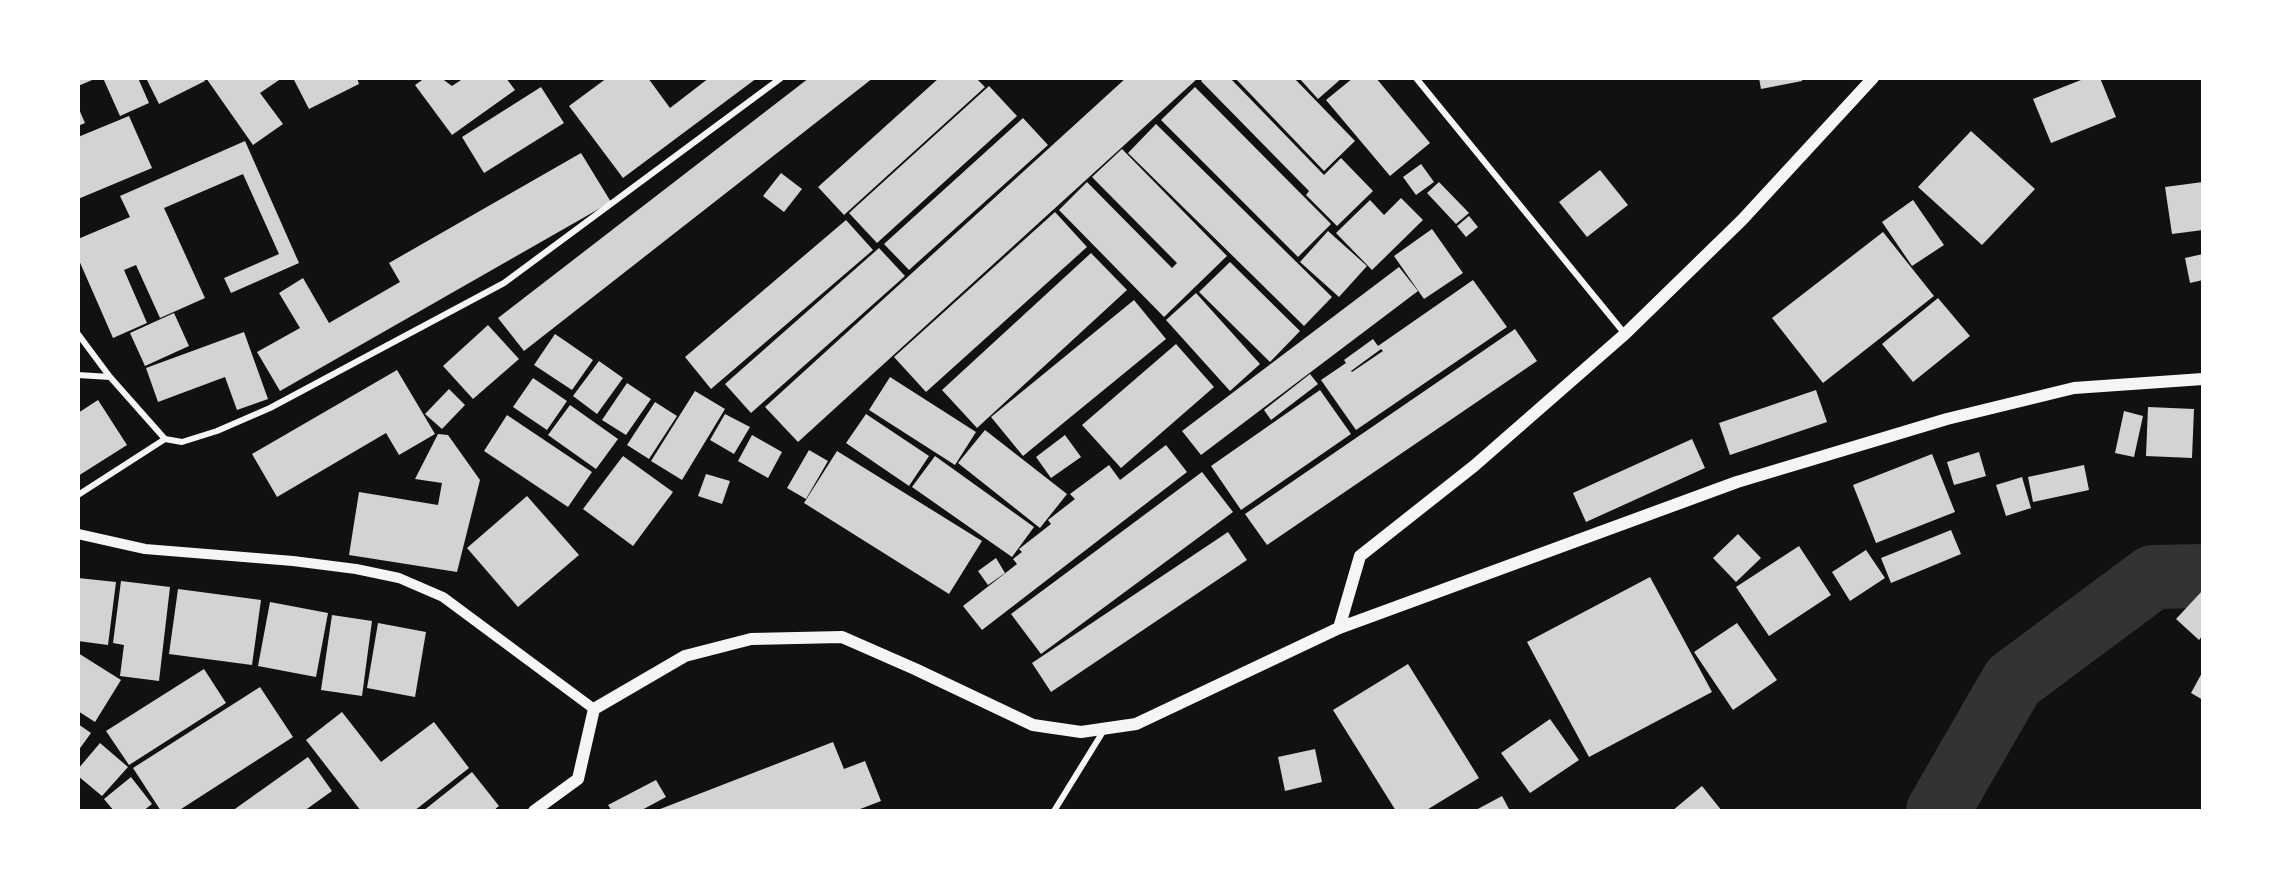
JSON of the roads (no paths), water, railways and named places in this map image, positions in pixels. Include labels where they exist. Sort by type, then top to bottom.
[{"type":"main road","points":[[1339,628],[1360,556],[1474,466],[1624,334],[1742,220],[1873,78]]},
{"type":"main road","points":[[534,811],[578,779],[594,709],[685,656],[751,639],[842,637],[1033,725],[1081,732],[1136,724],[1339,628],[1737,482],[1947,419],[2074,388],[2203,379]]},
{"type":"street","points":[[78,495],[165,440],[182,442],[217,431],[270,408],[504,283],[781,78]]},
{"type":"street","points":[[1416,78],[1624,334]]},
{"type":"street","points":[[78,334],[110,377],[165,440]]},
{"type":"street","points":[[78,375],[110,377]]},
{"type":"street","points":[[78,534],[145,549],[293,561],[356,569],[399,578],[443,597],[594,709]]},
{"type":"street","points":[[1054,811],[1106,728]]},
{"type":"waterway","points":[[1938,811],[2013,681],[2153,577],[2203,576]]}]
